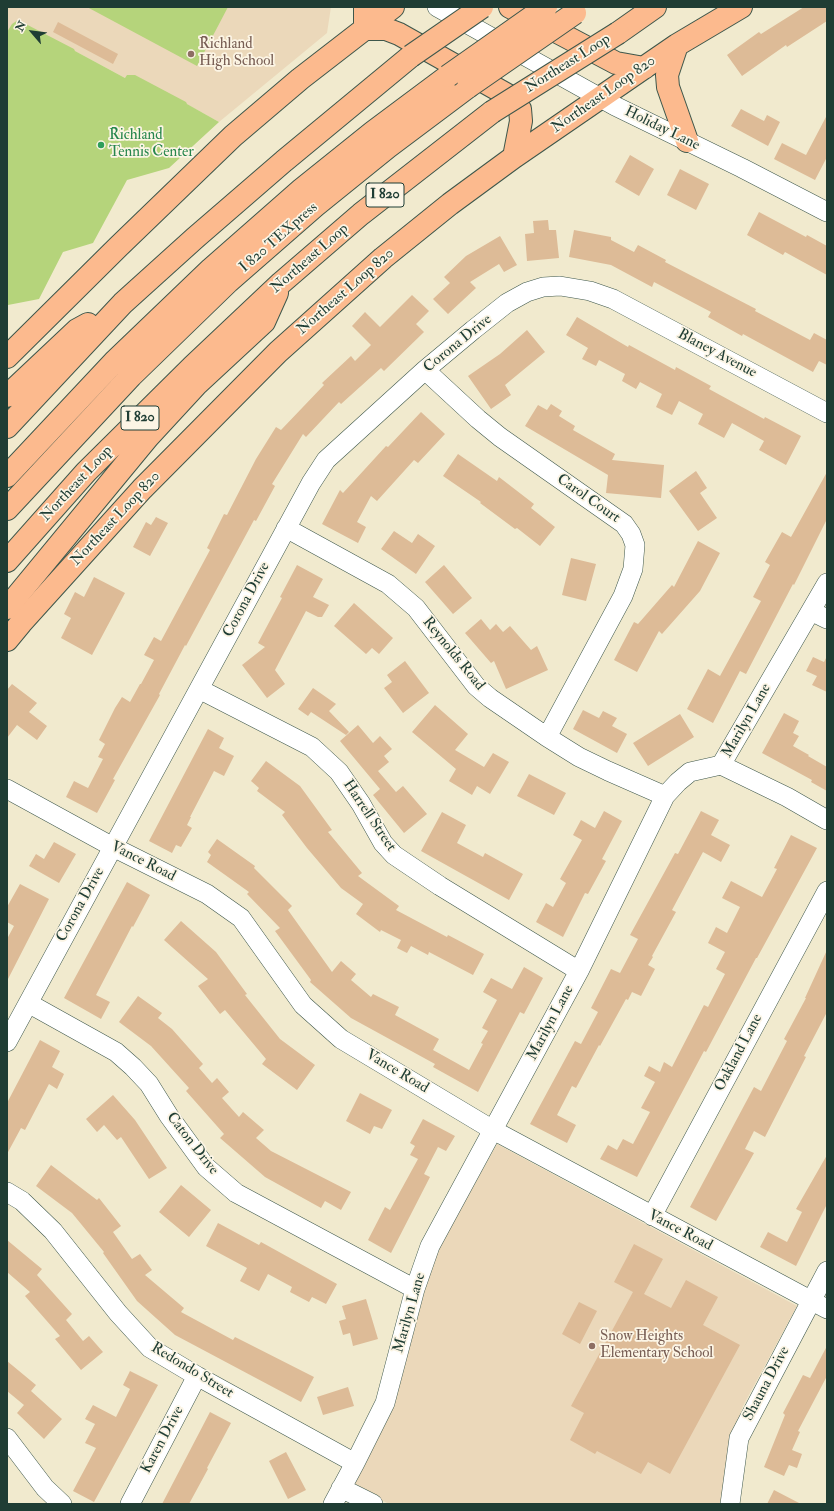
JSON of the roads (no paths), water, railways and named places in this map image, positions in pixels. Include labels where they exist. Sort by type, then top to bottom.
[{"type":"main road","points":[[365,7],[365,29]]},
{"type":"main road","points":[[7,357],[233,136],[300,79],[393,7]]},
{"type":"main road","points":[[7,427],[123,303],[195,238],[284,161],[410,56],[482,7]]},
{"type":"main road","points":[[510,7],[616,62],[644,68]]},
{"type":"main road","name":"I 820 TEXpress","points":[[7,476],[114,362],[211,269],[302,189],[373,132],[448,76],[546,7]]},
{"type":"main road","name":"Northeast Loop","points":[[7,561],[86,472],[192,367],[281,283],[361,214],[492,112],[618,33],[656,7]]},
{"type":"main road","name":"Northeast Loop 820","points":[[7,640],[142,489],[278,352],[383,258],[450,204],[514,157],[677,44],[740,7]]},
{"type":"main road","name":"I 820 TEXpress","points":[[7,509],[131,376],[228,282],[327,196],[388,147],[468,87],[580,10]]},
{"type":"main road","points":[[365,29],[386,29],[399,34],[511,98],[520,109],[521,121],[514,157]]},
{"type":"main road","points":[[677,44],[667,75],[668,87],[687,142]]},
{"type":"main road","points":[[7,608],[148,437],[196,385],[264,322],[281,283]]},
{"type":"main road","points":[[7,396],[77,330],[123,303]]},
{"type":"street","name":"Holiday Lane","points":[[437,7],[600,98],[827,212]]},
{"type":"street","name":"Corona Drive","points":[[7,1042],[286,528],[326,460],[425,370],[508,303],[528,292],[543,287],[560,286],[590,291],[606,296]]},
{"type":"street","name":"Blaney Avenue","points":[[606,296],[827,413]]},
{"type":"street","name":"Carol Court","points":[[425,370],[478,419],[500,437],[624,524],[631,534],[635,545],[633,569],[623,596],[547,737]]},
{"type":"street","name":"Reynolds Road","points":[[286,528],[388,584],[416,608],[476,686],[490,698],[547,737],[596,765],[665,796]]},
{"type":"street","name":"Marilyn Lane","points":[[337,1496],[384,1403],[415,1289],[430,1246],[579,971],[665,796],[690,772],[721,765],[819,615],[827,583]]},
{"type":"street","name":"Harrell Street","points":[[199,689],[312,747],[339,772],[361,804],[383,842],[394,855],[440,886],[579,971]]},
{"type":"street","points":[[721,765],[787,797],[827,820]]},
{"type":"street","name":"Vance Road","points":[[7,789],[113,847],[207,894],[241,918],[303,1005],[341,1039],[493,1130],[819,1304]]},
{"type":"street","name":"Oakland Lane","points":[[652,1216],[827,891]]},
{"type":"street","name":"Caton Drive","points":[[28,1003],[116,1052],[133,1067],[149,1084],[169,1116],[206,1167],[236,1194],[415,1289]]},
{"type":"street","name":"Redondo Street","points":[[7,1192],[22,1201],[53,1231],[118,1312],[150,1348],[197,1376],[355,1463]]},
{"type":"street","name":"Shauna Drive","points":[[730,1504],[739,1438],[819,1304],[827,1271]]},
{"type":"street","name":"Karen Drive","points":[[130,1504],[197,1376]]},
{"type":"street","points":[[7,1438],[45,1488],[62,1504]]},
{"type":"street","points":[[337,1496],[373,1504]]},
{"type":"place","name":"Richland High School","points":[[191,54]]},
{"type":"place","name":"Richland Tennis Center","points":[[101,145]]},
{"type":"place","name":"Snow Heights Elementary School","points":[[592,1346]]}]
